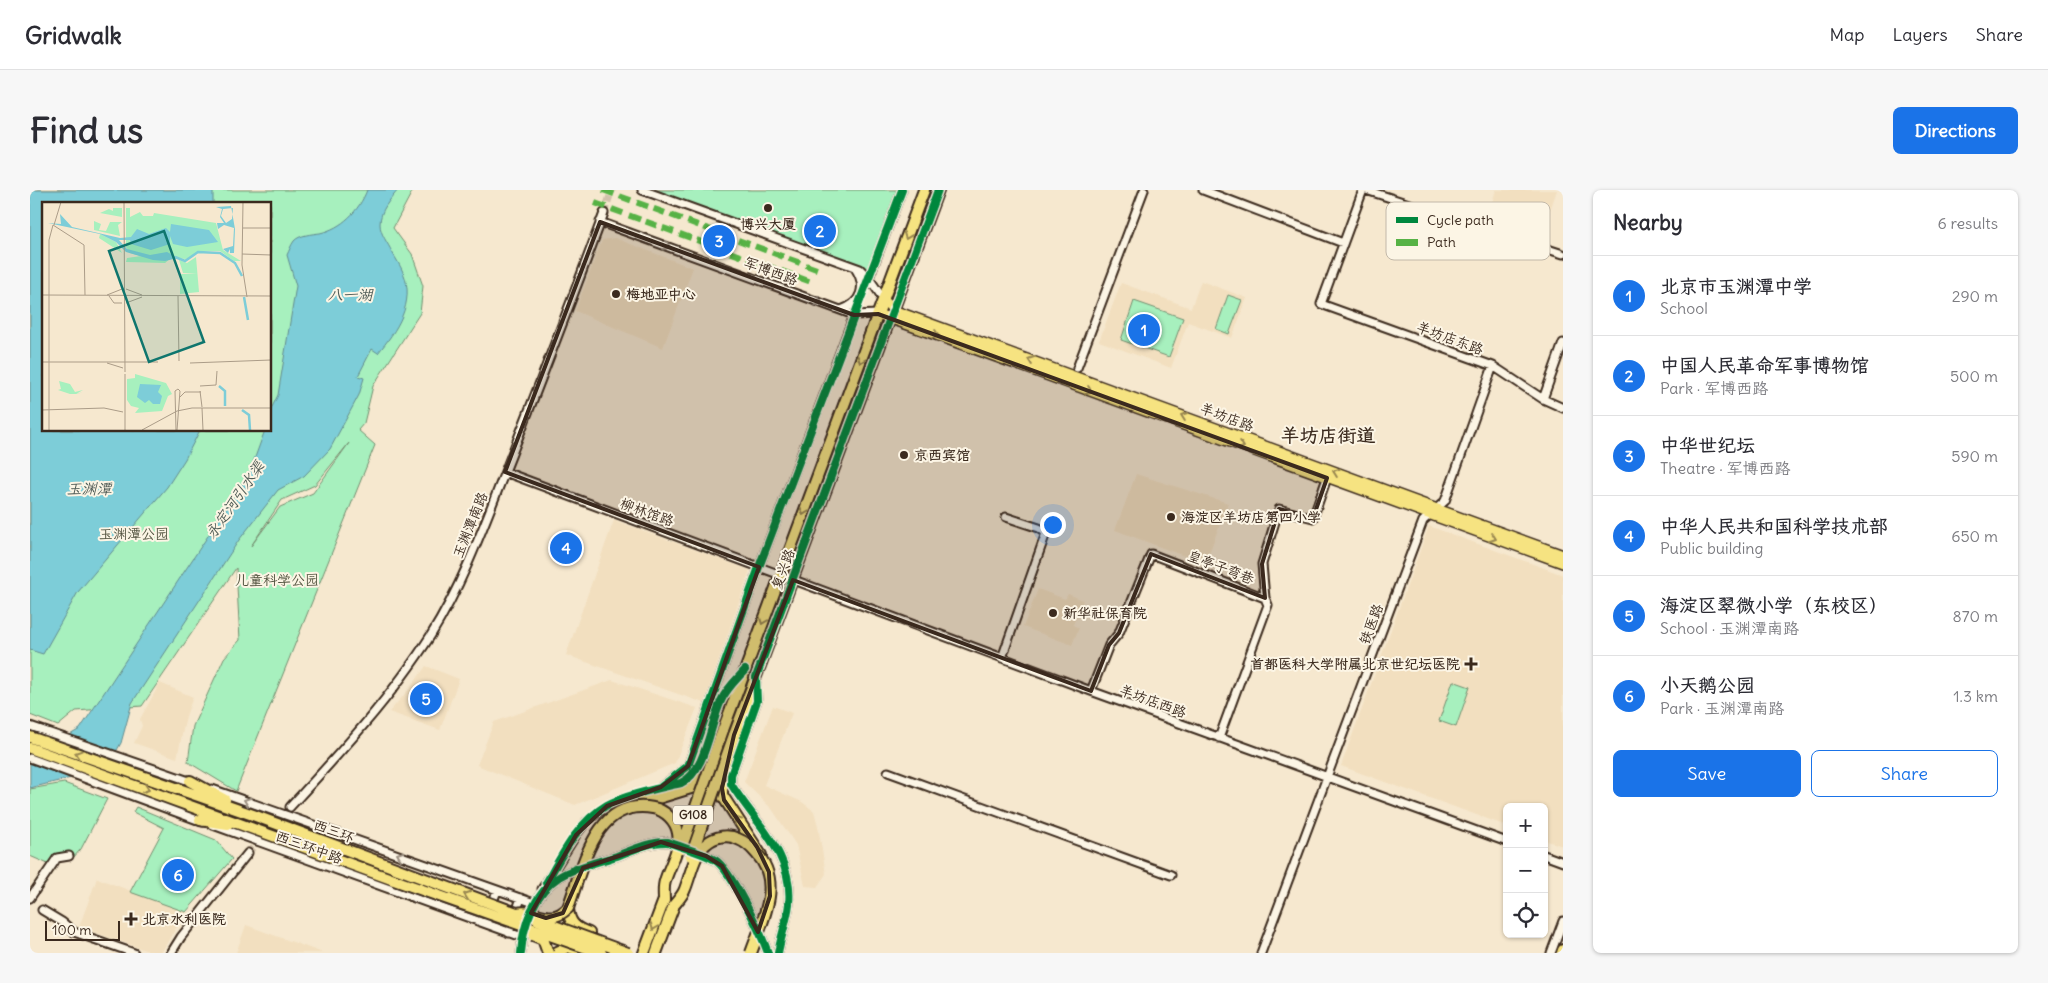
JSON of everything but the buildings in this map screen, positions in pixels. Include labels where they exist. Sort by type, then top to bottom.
[{"type":"highway","name":"复兴路","points":[[644,953],[744,670],[924,190]]},
{"type":"highway","name":"复兴路","points":[[656,953],[734,735],[938,190]]},
{"type":"highway","points":[[603,949],[600,938],[574,927],[568,915],[568,908],[599,829],[612,816],[628,808],[695,785],[701,777],[713,743],[723,730]]},
{"type":"highway","points":[[734,735],[733,752],[722,788],[722,795],[764,860],[769,872],[770,896],[751,953]]},
{"type":"highway","name":"西三环","points":[[30,737],[252,815],[398,869],[516,918]]},
{"type":"highway","name":"西三环","points":[[31,752],[100,773],[394,880],[516,918],[603,949],[628,953]]},
{"type":"highway","points":[[190,781],[252,815]]},
{"type":"highway","points":[[628,808],[647,807],[659,810],[670,817],[677,829],[678,843],[664,883],[664,900]]},
{"type":"highway","points":[[200,820],[246,826]]},
{"type":"highway","points":[[674,905],[684,891],[700,850],[710,840],[727,836],[739,839],[751,847],[764,860]]},
{"type":"highway","points":[[548,953],[543,939],[520,930],[516,918],[525,911],[541,917],[557,916],[568,908]]},
{"type":"highway","points":[[555,953],[568,947],[586,953]]},
{"type":"main road","name":"羊坊店路","points":[[884,300],[892,314],[1327,478],[1563,555]]},
{"type":"main road","points":[[878,314],[892,314]]},
{"type":"main road","name":"羊坊店路","points":[[892,314],[1434,512],[1563,563]]},
{"type":"street","points":[[642,190],[854,267],[862,271],[869,278],[884,300]]},
{"type":"street","points":[[869,278],[902,190]]},
{"type":"street","points":[[1077,368],[1144,190]]},
{"type":"street","points":[[1204,190],[1343,243],[1365,190],[1402,202]]},
{"type":"street","name":"玉渊潭南路","points":[[290,807],[344,750],[409,667],[430,636],[464,573],[505,472],[604,213]]},
{"type":"street","name":"军博西路","points":[[600,222],[854,315],[878,314]]},
{"type":"street","name":"羊坊店东路","points":[[1343,243],[1321,304],[1493,366],[1543,399],[1563,408]]},
{"type":"street","points":[[1550,250],[1563,254]]},
{"type":"street","points":[[840,310],[854,304],[862,291],[860,276],[854,267]]},
{"type":"street","name":"复兴路","points":[[661,788],[688,766],[759,567],[854,315]]},
{"type":"street","points":[[1543,399],[1563,343]]},
{"type":"street","name":"铁医路","points":[[1260,953],[1423,521],[1445,501],[1493,366]]},
{"type":"street","name":"柳林馆路","points":[[505,472],[793,580]]},
{"type":"street","name":"皇亭子弯巷","points":[[1091,691],[1109,645],[1120,633],[1150,554],[1265,598],[1262,564],[1279,509],[1313,518],[1327,478]]},
{"type":"street","points":[[1002,658],[1046,533],[1039,528],[1006,518]]},
{"type":"street","name":"羊坊店西路","points":[[793,580],[1219,738],[1503,841]]},
{"type":"street","points":[[1219,738],[1268,605],[1265,598]]},
{"type":"street","name":"复兴路","points":[[534,903],[568,846],[586,822],[614,802],[687,780],[695,772],[720,703],[744,670]]},
{"type":"street","name":"复兴路","points":[[756,677],[757,700],[731,775],[731,784],[780,854],[786,866],[789,881],[789,902],[786,926],[781,937],[778,953]]},
{"type":"street","name":"西三环中路","points":[[30,726],[534,903]]},
{"type":"street","name":"西三环中路","points":[[31,752],[88,780],[522,937]]},
{"type":"street","points":[[888,772],[1172,875]]},
{"type":"street","points":[[517,953],[534,903],[562,875],[656,842],[668,842],[706,856],[722,866],[750,915],[768,953]]},
{"type":"street","points":[[171,953],[181,937],[248,853]]},
{"type":"street","points":[[30,898],[56,858],[70,856]]},
{"type":"street","points":[[1548,856],[1563,862]]},
{"type":"street","points":[[486,924],[498,890]]},
{"type":"street","points":[[510,933],[521,898]]},
{"type":"street","points":[[42,910],[74,932],[134,953]]},
{"type":"street","points":[[1551,953],[1563,921]]},
{"type":"street","points":[[521,953],[522,937]]},
{"type":"highlighted area","points":[[600,222],[854,315],[878,314],[1327,478],[1313,518],[1279,509],[1262,564],[1265,598],[1151,554],[1119,633],[1109,645],[1091,691],[793,580],[734,735],[722,788],[724,800],[757,847],[769,872],[770,896],[758,932],[722,866],[706,856],[661,842],[583,868],[563,913],[546,918],[531,913],[576,835],[607,806],[661,787],[688,766],[759,567],[505,472]]},
{"type":"shaded area","points":[[1496,190],[1557,190],[1550,211],[1550,202],[1492,202]]},
{"type":"shaded area","name":"梅地亚中心","points":[[615,238],[693,268],[663,348],[575,311],[602,240]]},
{"type":"shaded area","points":[[1201,281],[1247,298],[1232,338],[1188,322],[1171,368],[1099,341],[1121,283],[1191,308]]},
{"type":"shaded area","name":"海淀区羊坊店第四小学","points":[[1136,474],[1228,503],[1205,564],[1115,530]]},
{"type":"shaded area","points":[[614,520],[750,570],[704,703],[566,655]]},
{"type":"shaded area","name":"首都医科大学附属北京世纪坛医院","points":[[1429,526],[1563,575],[1563,846],[1548,841],[1548,803],[1503,803],[1503,825],[1341,766]]},
{"type":"shaded area","name":"新华社保育院","points":[[1038,589],[1065,599],[1068,594],[1083,600],[1073,625],[1079,628],[1072,645],[1023,627]]},
{"type":"shaded area","points":[[426,666],[459,679],[440,730],[389,712]]},
{"type":"shaded area","points":[[612,680],[697,708],[675,763],[575,805],[477,765],[494,722]]},
{"type":"shaded area","points":[[160,683],[193,697],[186,716],[177,758],[134,743],[142,726],[140,719]]},
{"type":"shaded area","points":[[773,706],[792,713],[764,785],[802,802],[814,811],[826,874],[817,887],[805,886],[796,845],[772,809],[744,782]]},
{"type":"shaded area","name":"北京水利医院","points":[[97,878],[186,912],[161,953],[154,953],[79,927]]},
{"type":"shaded area","points":[[246,925],[323,953],[236,953]]},
{"type":"green space","name":"玉渊潭公园","points":[[30,190],[413,190],[393,228],[412,254],[423,286],[420,313],[373,386],[364,423],[358,430],[375,445],[236,791],[188,762],[193,726],[224,658],[240,640],[236,568],[142,706],[76,711],[58,726],[30,715]],"holes":[[[349,443],[313,493],[280,507],[251,546],[282,500],[315,485]]]},
{"type":"green space","points":[[651,190],[897,190],[866,272]]},
{"type":"green space","points":[[1228,295],[1242,300],[1229,334],[1216,329]]},
{"type":"green space","points":[[1134,301],[1183,318],[1169,357],[1121,340]]},
{"type":"green space","points":[[1453,681],[1470,687],[1456,727],[1439,721]]},
{"type":"green space","points":[[64,783],[107,799],[81,849],[72,859],[61,859],[55,867],[30,856],[30,789]]},
{"type":"green space","points":[[136,807],[216,840],[232,859],[186,912],[130,892],[164,828],[133,812]]},
{"type":"water","name":"玉渊潭","points":[[30,190],[213,190],[213,202],[42,202],[42,431],[199,431],[185,459],[167,487],[78,592],[43,654],[30,650]]},
{"type":"water","name":"八一湖","points":[[367,190],[398,190],[384,210],[380,219],[380,228],[403,272],[406,283],[406,305],[397,326],[378,353],[372,349],[358,376],[364,378],[359,395],[330,449],[304,476],[278,490],[239,540],[132,703],[121,743],[117,750],[75,777],[30,788],[30,758],[80,729],[249,474],[265,431],[271,431],[271,409],[278,395],[296,286],[287,255],[292,244],[299,237],[328,231],[336,227],[349,218],[364,198]]},
{"type":"tunnel","points":[[604,213],[612,190]]},
{"type":"tunnel","points":[[248,853],[290,807]]},
{"type":"marked path","points":[[603,190],[819,270]]},
{"type":"marked path","points":[[595,203],[814,283]]},
{"type":"cycle path","points":[[661,787],[688,766],[759,567],[902,190]]},
{"type":"cycle path","points":[[778,953],[789,904],[789,886],[785,870],[771,840],[731,784],[731,775],[757,701],[756,677],[938,190]]},
{"type":"cycle path","points":[[546,883],[579,830],[597,812],[623,798],[681,783],[689,777],[702,758],[723,697],[745,670]]},
{"type":"cycle path","points":[[521,953],[524,932],[531,910],[550,884],[565,873],[642,846],[662,842],[668,842],[698,852],[710,857],[722,866],[745,903],[768,953]]},
{"type":"place","name":"博兴大厦","points":[[768,208]]},
{"type":"place","name":"中国人民革命军事博物馆","points":[[820,231]]},
{"type":"place","name":"中华世纪坛","points":[[719,241]]},
{"type":"place","name":"梅地亚中心","points":[[616,294]]},
{"type":"place","name":"北京市玉渊潭中学","points":[[1144,330]]},
{"type":"place","name":"京西宾馆","points":[[904,455]]},
{"type":"place","name":"海淀区羊坊店第四小学","points":[[1171,517]]},
{"type":"place","name":"中华人民共和国科学技术部","points":[[566,548]]},
{"type":"place","name":"新华社保育院","points":[[1053,613]]},
{"type":"place","name":"首都医科大学附属北京世纪坛医院","points":[[1471,664]]},
{"type":"place","name":"海淀区翠微小学（东校区）","points":[[426,699]]},
{"type":"place","name":"小天鹅公园","points":[[178,875]]},
{"type":"place","name":"北京水利医院","points":[[131,919]]},
{"type":"district","name":"羊坊店街道","points":[[1328,435]]},
{"type":"water label","name":"永定河引水渠","points":[[235,500]]},
{"type":"park label","name":"儿童科学公园","points":[[277,580]]}]
